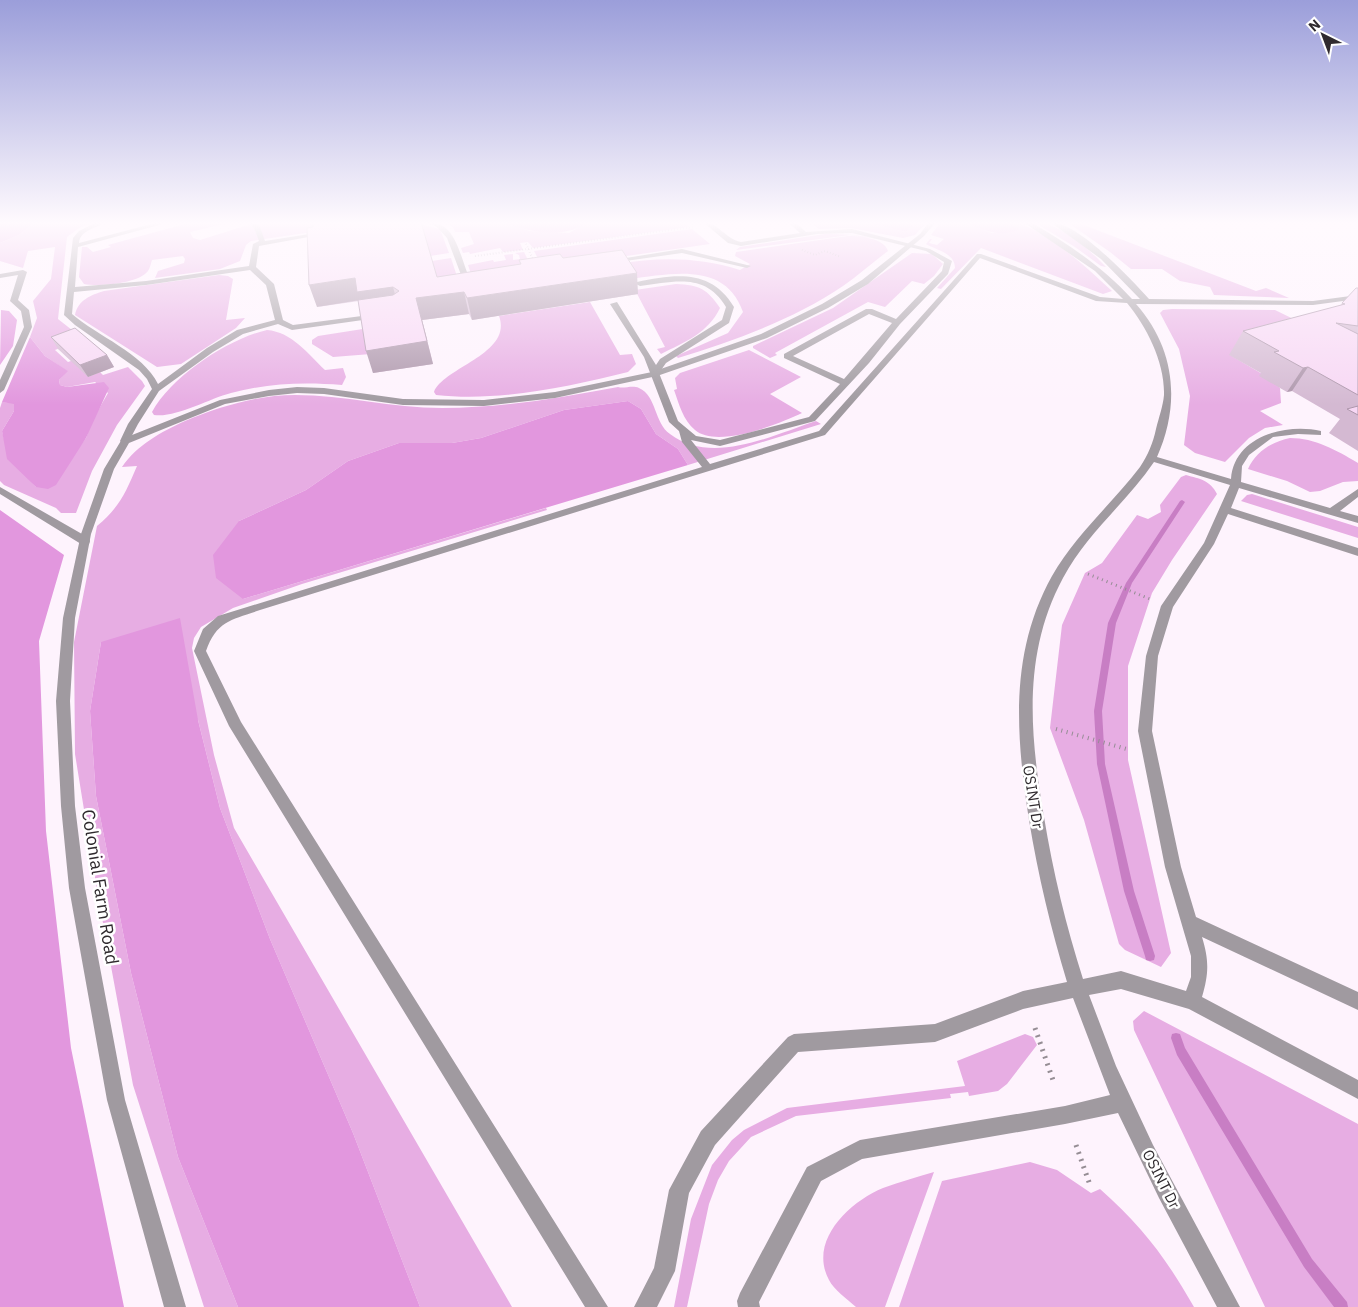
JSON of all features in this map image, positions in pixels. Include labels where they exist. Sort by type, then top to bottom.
[{"type":"street","points":[[0,390],[28,327],[25,310],[14,300],[19,283]]},
{"type":"street","points":[[71,283],[68,315],[76,323],[122,353],[149,374],[154,379],[156,389]]},
{"type":"street","points":[[70,290],[146,283]]},
{"type":"street","points":[[269,283],[278,321],[292,328],[389,314]]},
{"type":"street","points":[[640,284],[650,283]]},
{"type":"street","points":[[654,374],[663,361],[726,321],[730,307],[725,295],[714,286],[704,283]]},
{"type":"street","points":[[125,441],[223,402],[269,393],[297,390],[324,391],[412,403],[484,403],[555,395],[654,374],[764,336],[825,306],[863,283]]},
{"type":"street","points":[[614,304],[644,350],[674,422],[693,438],[720,443],[812,419],[897,322],[934,283]]},
{"type":"street","points":[[597,1307],[236,726],[200,651],[207,632],[222,619],[256,607],[822,433],[954,283]]},
{"type":"street","points":[[1055,283],[1099,299],[1147,302],[1312,303],[1358,298]]},
{"type":"street","name":"OSINT Dr","points":[[1113,283],[1145,318],[1159,349],[1168,390],[1164,420],[1151,458],[1088,531],[1065,563],[1042,609],[1028,658],[1025,684],[1026,755],[1038,833],[1060,928],[1078,988],[1123,1102],[1228,1307]]},
{"type":"street","points":[[1129,283],[1147,302]]},
{"type":"street","points":[[845,383],[787,356],[869,311],[897,322]]},
{"type":"street","name":"Colonial Farm Road","points":[[175,1307],[116,1100],[77,888],[70,824],[63,701],[68,618],[85,541],[109,470],[136,418],[156,389],[210,350],[240,332],[278,321]]},
{"type":"street","points":[[683,431],[687,442],[708,469]]},
{"type":"street","points":[[1192,1001],[1199,977],[1199,956],[1173,868],[1145,731],[1152,656],[1167,606],[1209,544],[1236,484],[1238,466],[1246,452],[1256,443],[1270,435],[1298,431],[1318,433]]},
{"type":"street","points":[[1151,458],[1358,520]]},
{"type":"street","points":[[0,490],[85,541]]},
{"type":"street","points":[[1332,512],[1358,492]]},
{"type":"street","points":[[1224,510],[1358,552]]},
{"type":"street","points":[[1190,923],[1358,1001]]},
{"type":"street","points":[[645,1307],[664,1270],[679,1190],[708,1138],[794,1043],[935,1033],[1023,1000],[1121,980],[1192,1001],[1358,1090]]},
{"type":"street","points":[[749,1307],[748,1301],[814,1174],[860,1150],[1065,1115],[1123,1102]]},
{"type":"path","points":[[1088,574],[1142,596]]},
{"type":"path","points":[[1056,729],[1120,747]]},
{"type":"path","points":[[1035,1028],[1054,1083]]},
{"type":"path","points":[[1076,1145],[1090,1185]]},
{"type":"shaded area","points":[[48,283],[62,283],[58,319],[72,330],[67,345],[55,350],[68,362],[82,357],[88,377],[100,372],[103,375],[128,367],[145,386],[117,425],[92,471],[76,513],[61,513],[56,508],[4,485],[0,481],[0,408],[2,402],[14,403],[14,411],[2,431],[4,439],[20,468],[36,487],[71,458],[86,438],[92,421],[108,393],[95,382],[67,387],[60,385],[59,380],[67,371],[45,356],[30,337],[37,318],[33,301]]},
{"type":"shaded area","points":[[83,283],[123,283],[108,285]]},
{"type":"shaded area","points":[[162,283],[232,283],[226,320],[245,318],[236,328],[181,364],[157,367],[75,315],[82,302],[90,296],[104,291]]},
{"type":"shaded area","points":[[438,283],[459,283],[464,298],[443,301]]},
{"type":"shaded area","points":[[720,283],[847,283],[824,298],[784,319],[721,344],[678,358],[676,356],[728,333],[743,312],[735,296]]},
{"type":"shaded area","points":[[869,283],[910,283],[885,307],[868,302],[775,353],[777,355],[770,358],[753,348],[753,346],[833,308]]},
{"type":"shaded area","points":[[942,283],[947,283],[941,289],[937,288]]},
{"type":"shaded area","points":[[1074,283],[1103,283],[1112,291],[1103,294]]},
{"type":"shaded area","points":[[1190,283],[1235,283],[1256,291],[1266,288],[1289,298],[1214,295],[1210,287]]},
{"type":"shaded area","points":[[676,284],[702,289],[711,296],[720,308],[709,324],[695,336],[661,354],[657,349],[665,347],[635,290]]},
{"type":"shaded area","points":[[590,302],[620,355],[632,354],[636,364],[628,372],[557,388],[508,395],[460,397],[436,395],[434,392],[440,383],[476,359],[496,340],[501,329],[499,316]]},
{"type":"shaded area","points":[[1,310],[9,311],[17,320],[13,346],[0,365]]},
{"type":"shaded area","points":[[1163,310],[1275,310],[1316,330],[1230,355],[1264,375],[1280,388],[1281,403],[1260,411],[1283,425],[1265,428],[1249,438],[1225,462],[1195,453],[1184,445],[1190,396],[1179,349],[1160,313]]},
{"type":"shaded area","points":[[401,323],[371,354],[333,357],[312,344],[312,340],[318,336]]},
{"type":"shaded area","points":[[267,330],[292,339],[325,370],[343,368],[346,377],[342,385],[300,384],[259,387],[231,393],[172,414],[154,415],[152,412],[173,385],[202,361],[235,342]]},
{"type":"shaded area","points":[[30,337],[45,356],[68,371],[59,380],[60,385],[67,387],[104,382],[109,388],[86,438],[56,485],[48,489],[36,487],[7,459],[2,431],[14,411],[14,404],[2,402]]},
{"type":"shaded area","points":[[749,350],[801,377],[770,394],[802,413],[764,428],[732,436],[718,437],[705,435],[695,430],[684,417],[674,390],[677,389],[675,378],[680,373]]},
{"type":"shaded area","points":[[618,387],[636,387],[645,392],[661,423],[670,434],[687,443],[704,447],[723,448],[743,445],[816,421],[821,424],[688,465],[678,449],[656,434],[641,409],[628,401],[564,410],[481,438],[452,443],[399,443],[348,461],[306,490],[239,521],[243,599],[546,508],[547,510],[302,584],[233,608],[201,627],[194,638],[192,648],[214,755],[234,828],[512,1307],[420,1307],[353,1133],[270,939],[220,808],[198,720],[101,642],[90,711],[96,796],[131,973],[178,1157],[238,1307],[204,1307],[133,1085],[98,896],[75,754],[74,642],[97,526],[111,513],[121,499],[137,466],[122,467],[142,446],[176,425],[225,407],[267,397],[295,395],[332,397],[405,406],[464,408],[530,402]]},
{"type":"shaded area","points":[[628,401],[641,409],[656,434],[678,449],[688,465],[243,599],[216,578],[213,555],[239,521],[306,490],[348,461],[399,443],[452,443],[481,438],[564,410]]},
{"type":"shaded area","points":[[1290,438],[1317,442],[1358,463],[1358,481],[1343,482],[1320,491],[1310,492],[1287,481],[1248,469],[1255,457],[1265,448]]},
{"type":"shaded area","points":[[1186,475],[1208,483],[1217,494],[1152,593],[1128,666],[1128,760],[1171,953],[1161,967],[1125,950],[1119,944],[1084,820],[1050,728],[1062,625],[1085,573],[1102,563],[1137,515],[1148,519],[1161,512],[1160,505],[1181,477]]},
{"type":"shaded area","points":[[1252,494],[1358,527],[1358,538],[1241,501],[1247,495]]},
{"type":"shaded area","points":[[0,510],[64,555],[39,641],[46,831],[71,1048],[124,1307],[0,1307]]},
{"type":"shaded area","points":[[180,618],[198,720],[220,808],[270,939],[353,1133],[420,1307],[238,1307],[178,1157],[131,973],[96,796],[90,711],[101,642]]},
{"type":"shaded area","points":[[1144,1011],[1358,1124],[1358,1307],[1265,1307],[1134,1030],[1133,1021]]},
{"type":"shaded area","points":[[1025,1034],[1033,1037],[1037,1045],[1007,1084],[998,1091],[969,1096],[968,1092],[950,1094],[951,1098],[796,1116],[751,1137],[729,1161],[718,1180],[709,1204],[687,1307],[674,1307],[691,1219],[712,1165],[732,1140],[744,1130],[787,1108],[965,1086],[957,1061]]},
{"type":"shaded area","points":[[1030,1162],[1057,1170],[1091,1193],[1100,1189],[1141,1230],[1163,1258],[1194,1307],[899,1307],[942,1181]]},
{"type":"shaded area","points":[[934,1172],[885,1307],[856,1307],[837,1291],[829,1280],[824,1265],[824,1251],[828,1237],[845,1213],[870,1194]]},
{"type":"building","points":[[356,283],[569,283],[467,298],[464,292],[416,298],[427,341],[366,351],[358,300],[393,295],[399,291],[393,287],[357,292]]},
{"type":"building","points":[[1358,288],[1358,326],[1336,323],[1358,334],[1358,395],[1308,367],[1303,368],[1274,352],[1279,351],[1243,331],[1345,304],[1342,303]]},
{"type":"building","points":[[75,328],[107,355],[80,365],[51,337]]},
{"type":"building","points":[[1358,406],[1358,415],[1347,409]]},
{"type":"waterway","points":[[1150,956],[1129,891],[1101,764],[1098,711],[1112,623],[1129,583],[1182,502]]},
{"type":"waterway","points":[[1176,1038],[1181,1051],[1308,1263],[1342,1307]]}]
